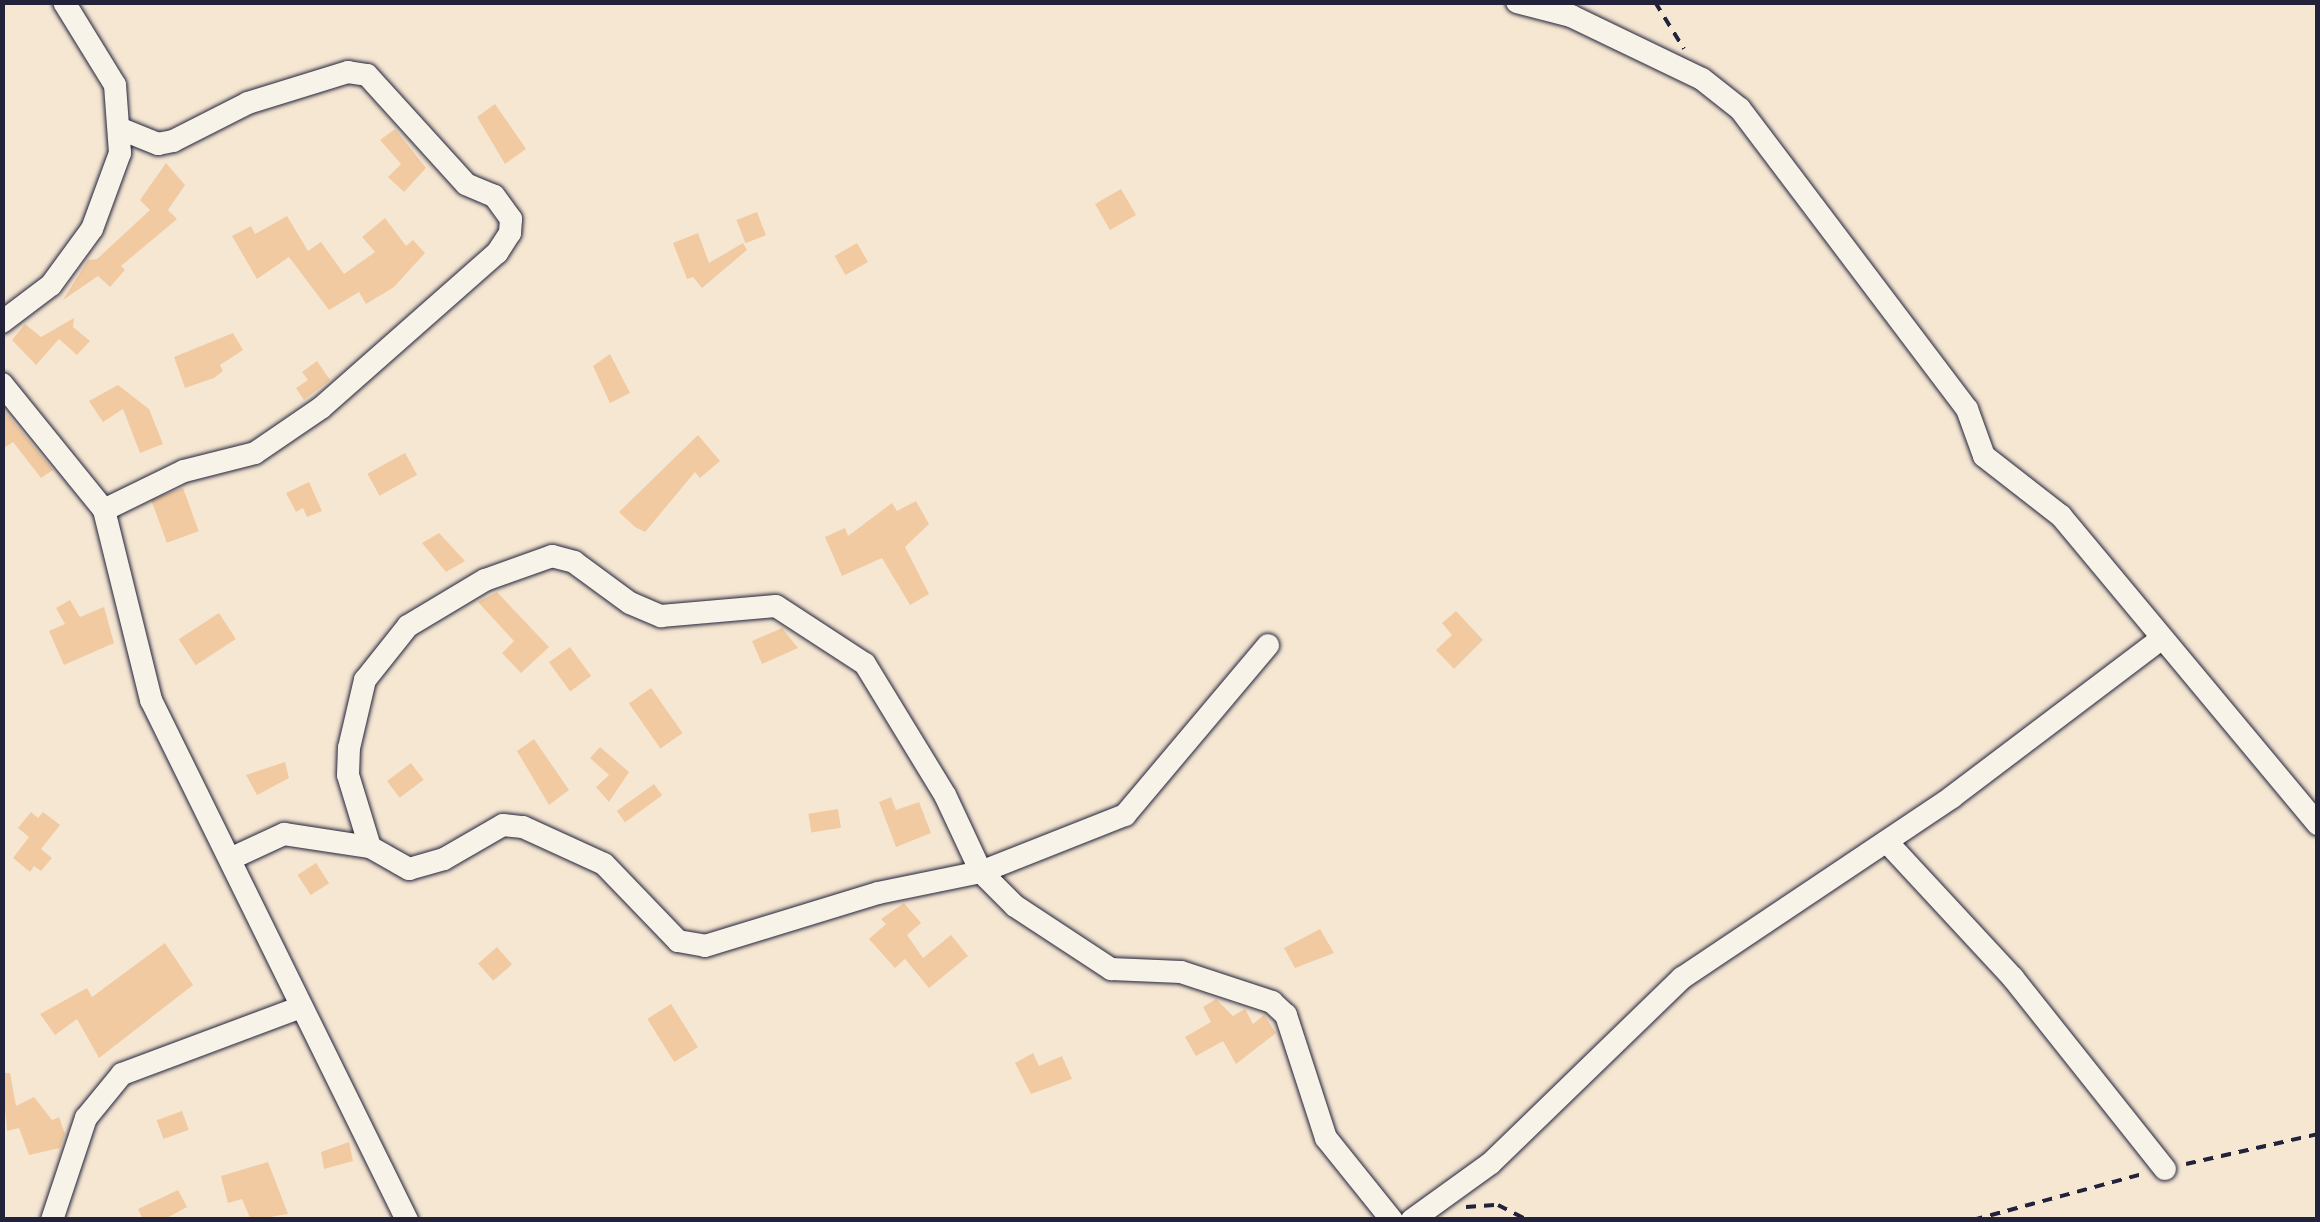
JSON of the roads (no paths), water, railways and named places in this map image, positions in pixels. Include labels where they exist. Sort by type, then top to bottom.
[{"type":"street","points":[[2,322],[51,285],[92,229],[123,130],[115,85],[64,2]]},
{"type":"street","points":[[1516,2],[1571,16],[1702,78],[1740,109],[1967,408],[1984,456],[2061,516],[2318,824]]},
{"type":"street","points":[[104,510],[184,470],[255,453],[322,408],[497,253],[511,219],[494,196],[456,174],[367,75],[348,72],[248,103],[174,142],[158,144],[123,130]]},
{"type":"street","points":[[2,384],[104,510],[151,700],[407,1220]]},
{"type":"street","points":[[370,847],[348,774],[349,748],[365,680],[380,656],[408,626],[485,580],[552,556],[574,562],[652,614],[726,612],[760,602],[856,654],[945,795],[981,872],[1015,906],[1110,969],[1181,972],[1272,1002],[1292,1026],[1339,1162],[1392,1220]]},
{"type":"street","points":[[1412,1220],[1491,1163],[1682,978],[1888,842],[2162,638]]},
{"type":"street","points":[[230,860],[284,834],[370,847],[409,869],[444,860],[503,825],[538,832],[604,864],[678,941],[705,946],[878,893],[981,872],[1125,815],[1268,645]]},
{"type":"street","points":[[1888,842],[2012,978],[2164,1169]]},
{"type":"street","points":[[52,1220],[94,1101],[122,1074],[301,1007]]}]
